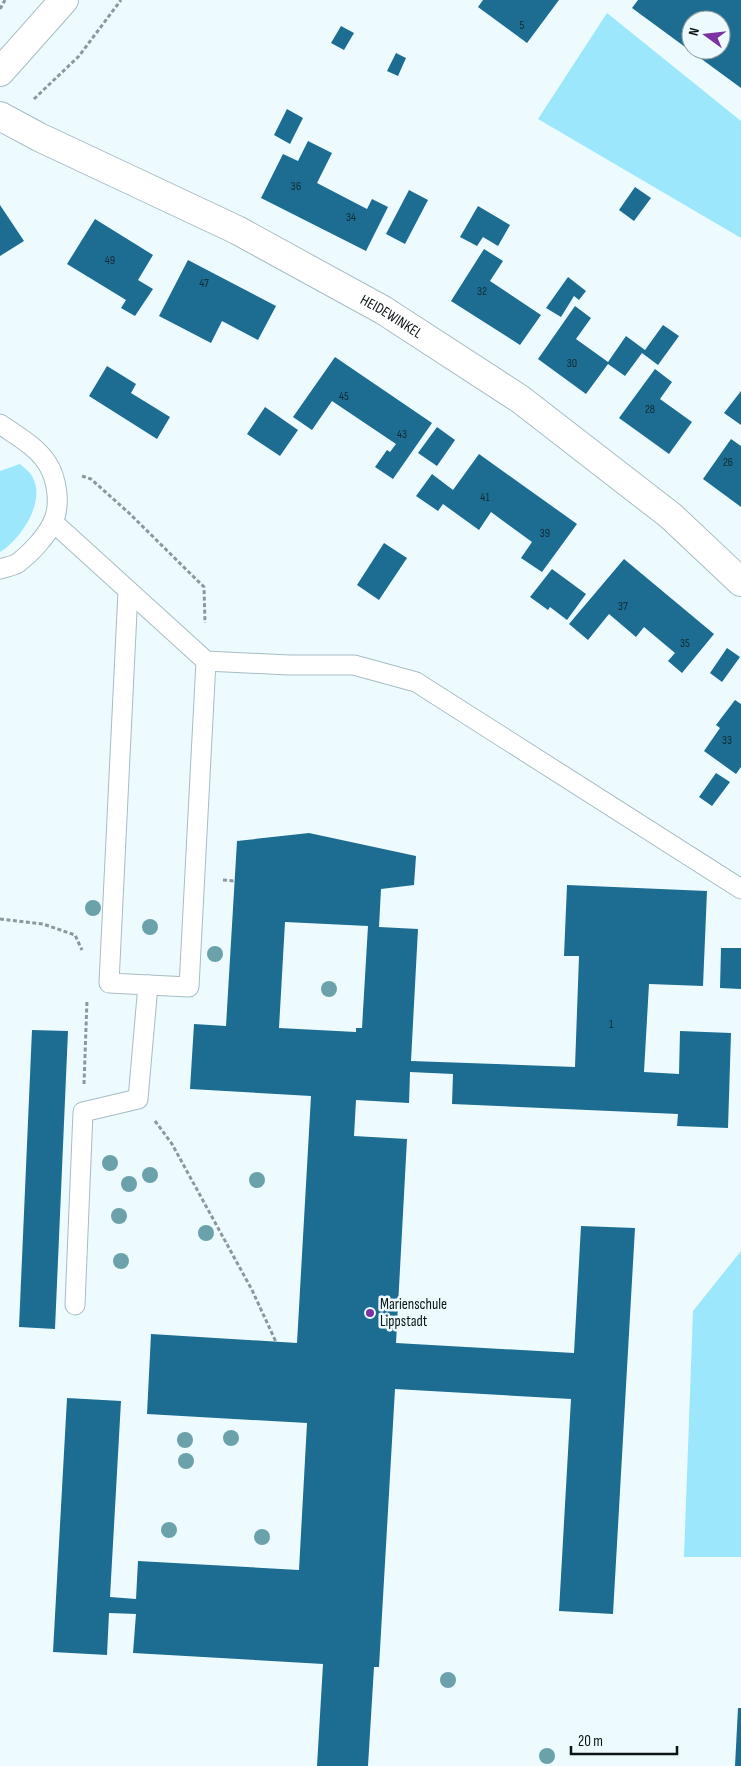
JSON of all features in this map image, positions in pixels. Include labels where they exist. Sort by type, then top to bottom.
[{"type":"street","points":[[0,72],[64,0]]},
{"type":"street","name":"HEIDEWINKEL","points":[[5,119],[39,137],[237,230],[383,310],[520,399],[671,516],[741,582]]},
{"type":"lane","points":[[0,424],[37,450],[48,464],[55,482],[57,503],[53,522],[37,544],[17,564],[0,569]]},
{"type":"lane","points":[[53,522],[206,660],[289,666],[354,664],[416,682],[741,889]]},
{"type":"lane","points":[[128,590],[109,983],[189,987],[206,660]]},
{"type":"lane","points":[[75,1305],[83,1112],[138,1098],[148,985]]},
{"type":"path","points":[[0,9],[5,0]]},
{"type":"path","points":[[5,119],[79,56],[121,0]]},
{"type":"path","points":[[48,464],[91,479],[129,513],[204,587],[206,660]]},
{"type":"path","points":[[0,919],[43,924],[75,935],[85,955]]},
{"type":"path","points":[[83,1112],[87,992]]},
{"type":"path","points":[[138,1098],[172,1144],[252,1290],[276,1342]]},
{"type":"shaded area","points":[[607,13],[741,121],[741,238],[538,119]]},
{"type":"shaded area","points":[[20,464],[29,472],[35,482],[35,504],[31,516],[17,537],[0,552],[0,471]]},
{"type":"shaded area","points":[[741,1251],[741,1557],[684,1557],[693,1311]]},
{"type":"building","points":[[483,0],[559,0],[527,43],[478,7]]},
{"type":"building","points":[[638,0],[741,0],[741,88],[703,60],[731,60],[731,10],[681,10],[681,44],[632,8]]},
{"type":"building","points":[[341,26],[354,33],[344,50],[331,43]]},
{"type":"building","points":[[396,53],[406,58],[398,76],[387,71]]},
{"type":"building","points":[[287,109],[303,118],[290,144],[274,135]]},
{"type":"building","points":[[308,141],[332,153],[317,183],[367,209],[372,199],[388,207],[366,251],[261,198],[283,154],[298,161]]},
{"type":"building","points":[[635,187],[651,198],[634,221],[619,210]]},
{"type":"building","points":[[409,190],[428,200],[405,244],[386,234]]},
{"type":"building","points":[[0,205],[24,241],[0,256]]},
{"type":"building","points":[[478,206],[510,225],[498,246],[483,237],[477,246],[460,237]]},
{"type":"building","points":[[95,219],[153,255],[138,280],[153,289],[135,316],[121,308],[126,300],[67,264]]},
{"type":"building","points":[[484,249],[503,261],[490,281],[541,315],[520,345],[451,301]]},
{"type":"building","points":[[188,260],[276,306],[258,340],[222,321],[211,343],[159,316]]},
{"type":"building","points":[[568,277],[586,291],[579,300],[574,296],[561,317],[546,308]]},
{"type":"building","points":[[575,306],[591,318],[576,339],[608,362],[626,336],[645,350],[663,325],[679,336],[658,365],[642,353],[625,376],[608,364],[586,394],[538,359]]},
{"type":"building","points":[[335,357],[432,423],[393,479],[375,467],[387,450],[390,452],[396,444],[332,401],[312,430],[293,417]]},
{"type":"building","points":[[107,366],[136,384],[131,393],[170,417],[157,439],[89,396]]},
{"type":"building","points":[[655,369],[672,382],[660,399],[692,422],[669,454],[619,418]]},
{"type":"building","points":[[741,391],[741,425],[724,413]]},
{"type":"building","points":[[265,407],[298,430],[280,456],[247,434]]},
{"type":"building","points":[[437,427],[455,440],[437,466],[418,453]]},
{"type":"building","points":[[731,439],[741,446],[741,507],[703,479]]},
{"type":"building","points":[[479,454],[577,524],[542,572],[521,558],[532,542],[491,512],[479,530],[443,504],[438,511],[416,496],[432,474],[453,490]]},
{"type":"building","points":[[384,543],[407,558],[379,600],[357,585]]},
{"type":"building","points":[[624,559],[714,634],[682,673],[668,661],[675,653],[644,627],[636,637],[609,614],[588,640],[569,624]]},
{"type":"building","points":[[552,569],[586,594],[567,620],[550,607],[548,610],[530,597]]},
{"type":"building","points":[[727,648],[740,657],[722,682],[710,673]]},
{"type":"building","points":[[735,700],[741,704],[741,767],[736,774],[704,751],[720,728],[716,725]]},
{"type":"building","points":[[716,773],[730,782],[712,806],[699,797]]},
{"type":"building","points":[[309,833],[416,856],[414,885],[381,889],[379,927],[418,929],[411,1061],[575,1067],[579,956],[564,956],[567,885],[707,891],[703,986],[649,984],[644,1072],[679,1074],[680,1031],[731,1033],[728,1128],[677,1126],[678,1114],[452,1104],[453,1074],[410,1072],[409,1103],[356,1100],[354,1136],[407,1139],[396,1343],[574,1353],[581,1226],[635,1228],[613,1614],[559,1611],[571,1399],[395,1389],[379,1667],[374,1667],[368,1766],[317,1766],[323,1664],[133,1653],[136,1614],[109,1613],[107,1655],[53,1652],[67,1398],[121,1401],[110,1597],[136,1599],[138,1561],[299,1570],[307,1423],[147,1414],[151,1334],[297,1343],[311,1096],[190,1089],[194,1024],[226,1026],[237,841]],"holes":[[[285,922],[368,926],[362,1028],[356,1028],[356,1032],[279,1028]]]},
{"type":"building","points":[[721,948],[741,948],[741,989],[720,988]]},
{"type":"building","points":[[32,1030],[68,1031],[55,1329],[19,1327]]},
{"type":"building","points":[[738,1708],[741,1708],[741,1766],[735,1766]]},
{"type":"place","name":"Marienschule Lippstadt","points":[[370,1313]]}]
